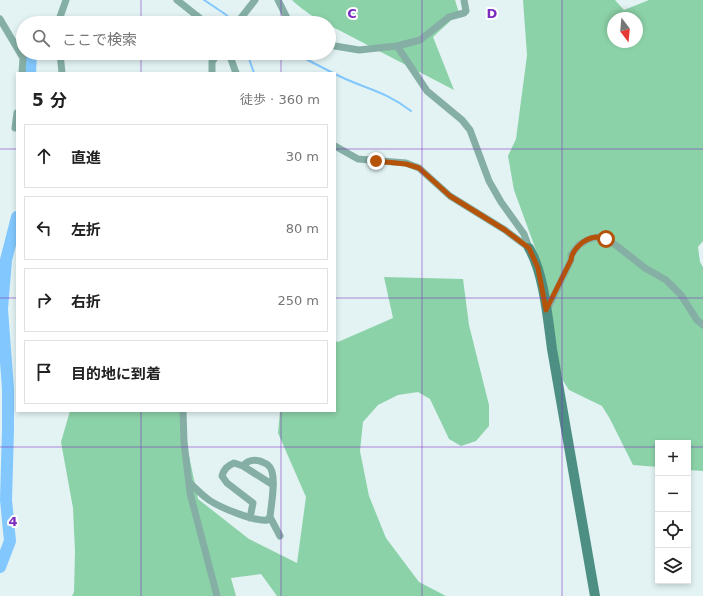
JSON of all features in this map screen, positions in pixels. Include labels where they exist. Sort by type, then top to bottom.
[{"type":"street","points":[[60,16],[66,0]]},
{"type":"street","points":[[177,0],[197,16]]},
{"type":"street","points":[[242,16],[255,0]]},
{"type":"street","points":[[278,0],[286,16]]},
{"type":"street","points":[[336,46],[359,50],[397,46],[420,40],[449,17],[464,13],[466,11],[464,0]]},
{"type":"street","points":[[0,19],[16,46]]},
{"type":"street","points":[[397,46],[427,90],[462,120],[470,130],[489,181],[501,202],[524,234],[538,268],[595,596]]},
{"type":"street","points":[[22,72],[23,60]]},
{"type":"street","points":[[61,60],[62,72]]},
{"type":"street","points":[[212,72],[213,60]]},
{"type":"street","points":[[232,60],[236,72]]},
{"type":"street","points":[[15,128],[16,120]]},
{"type":"street","points":[[336,147],[358,159],[406,164],[419,168],[450,196],[505,230],[529,248]]},
{"type":"street","points":[[546,310],[571,260],[572,255],[579,245],[587,240],[597,237],[611,242],[645,268],[666,280],[681,295],[697,320],[703,325]]},
{"type":"street","points":[[183,412],[184,442],[190,493],[217,596]]},
{"type":"street","points":[[243,466],[246,462],[254,460],[261,461],[269,465],[272,470],[274,480],[270,517],[280,536]]},
{"type":"street","points":[[250,518],[253,503],[227,483],[222,476],[224,470],[229,465],[234,463],[274,480]]},
{"type":"street","points":[[190,483],[209,500],[250,518],[261,521],[267,520],[270,517]]},
{"type":"green space","points":[[292,0],[455,0],[459,13],[433,37],[454,90],[336,29],[336,16],[312,16]]},
{"type":"green space","points":[[523,0],[615,0],[624,10],[649,0],[703,0],[703,241],[698,247],[700,262],[703,267],[703,471],[691,470],[691,440],[655,440],[655,467],[633,465],[602,406],[569,390],[551,362],[547,316],[537,253],[514,190],[508,156],[516,139],[527,55]]},
{"type":"green space","points":[[384,277],[463,279],[469,325],[489,405],[489,426],[476,441],[461,446],[449,439],[430,399],[418,392],[398,395],[378,405],[363,422],[360,451],[369,496],[386,538],[419,582],[446,596],[277,596],[261,574],[231,578],[236,596],[72,596],[74,592],[75,552],[73,508],[61,442],[70,412],[184,412],[188,451],[198,499],[249,539],[297,563],[306,497],[278,433],[280,412],[336,412],[336,341],[338,342],[393,318]]},
{"type":"waterway","points":[[204,0],[227,16]]},
{"type":"waterway","points":[[30,72],[31,60]]},
{"type":"waterway","points":[[249,60],[254,72]]},
{"type":"waterway","points":[[308,60],[331,72]]},
{"type":"waterway","points":[[336,74],[383,94],[402,104],[411,111]]},
{"type":"waterway","points":[[0,567],[10,541],[6,500],[8,389],[2,309],[6,260],[16,221]]},
{"type":"route","points":[[376,161],[406,164],[419,168],[450,196],[505,230],[529,248],[538,268],[546,310],[565,273],[572,255],[579,245],[587,240],[597,237],[606,239]]}]
